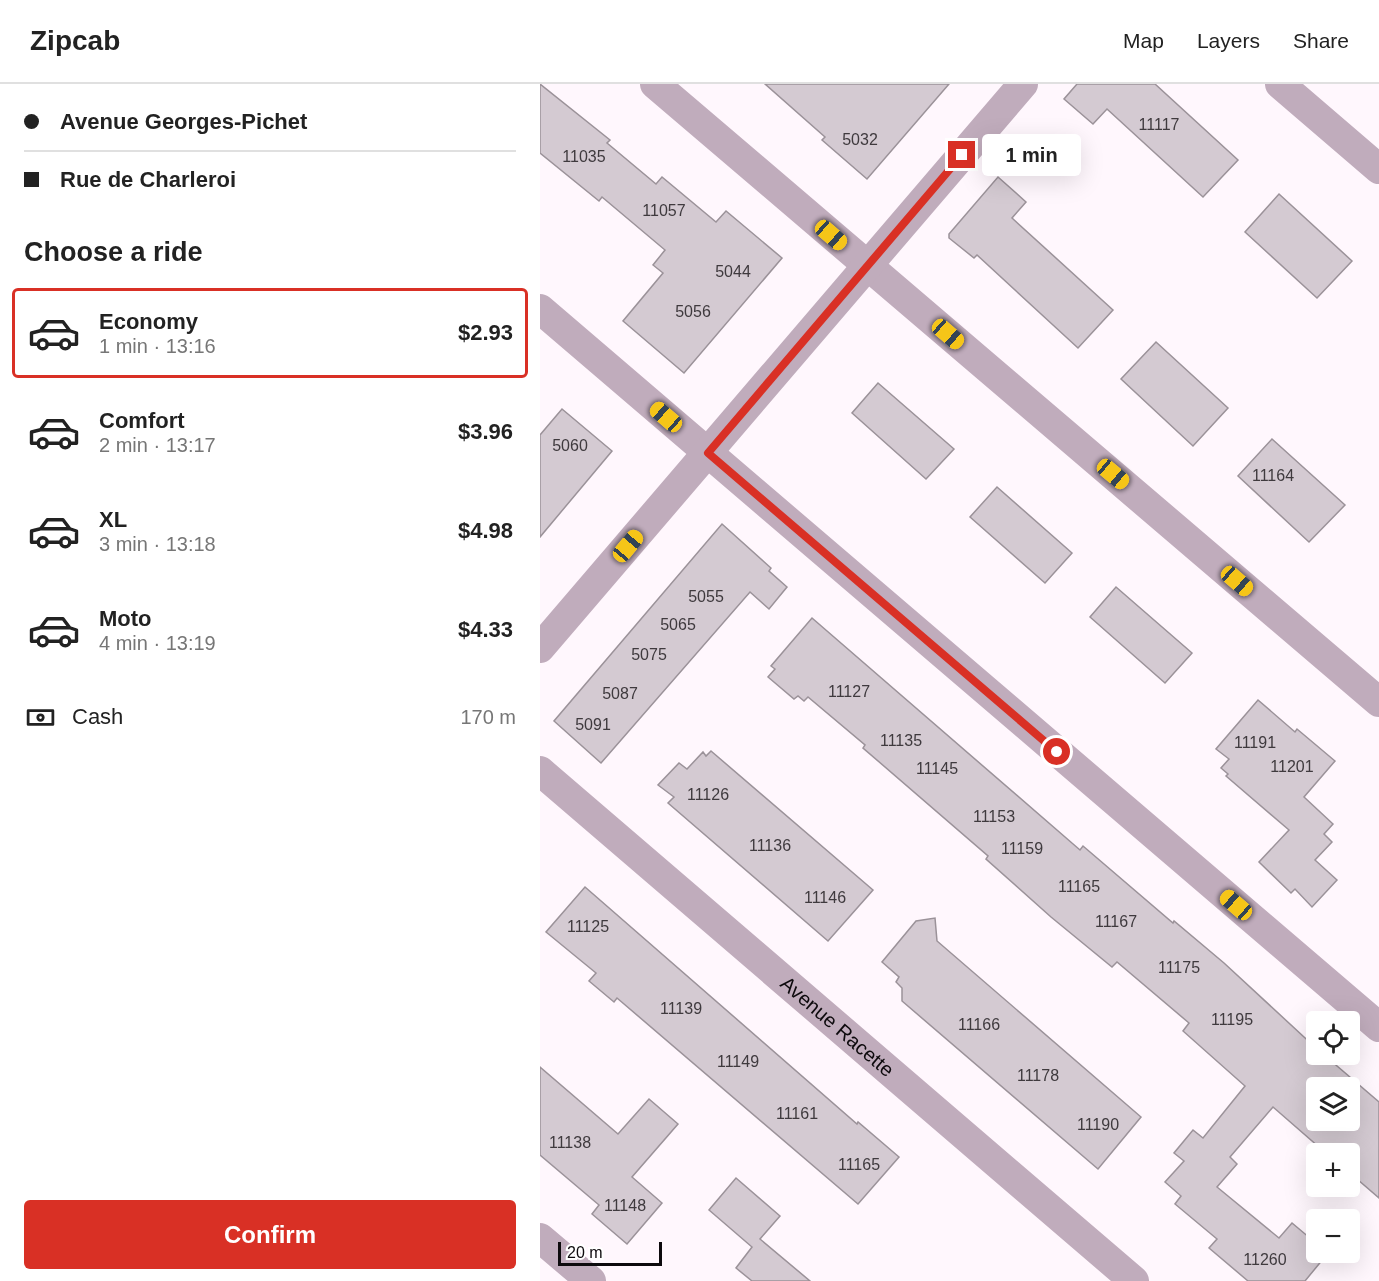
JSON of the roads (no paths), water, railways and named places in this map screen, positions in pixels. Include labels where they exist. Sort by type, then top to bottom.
[{"type":"street","points":[[655,84],[1379,702]]},
{"type":"street","points":[[540,648],[1023,84]]},
{"type":"street","points":[[1280,84],[1379,169]]},
{"type":"street","points":[[540,309],[1379,1027]]},
{"type":"street","name":"Avenue Racette","points":[[540,771],[1134,1281]]},
{"type":"street","points":[[540,1238],[591,1281]]}]
